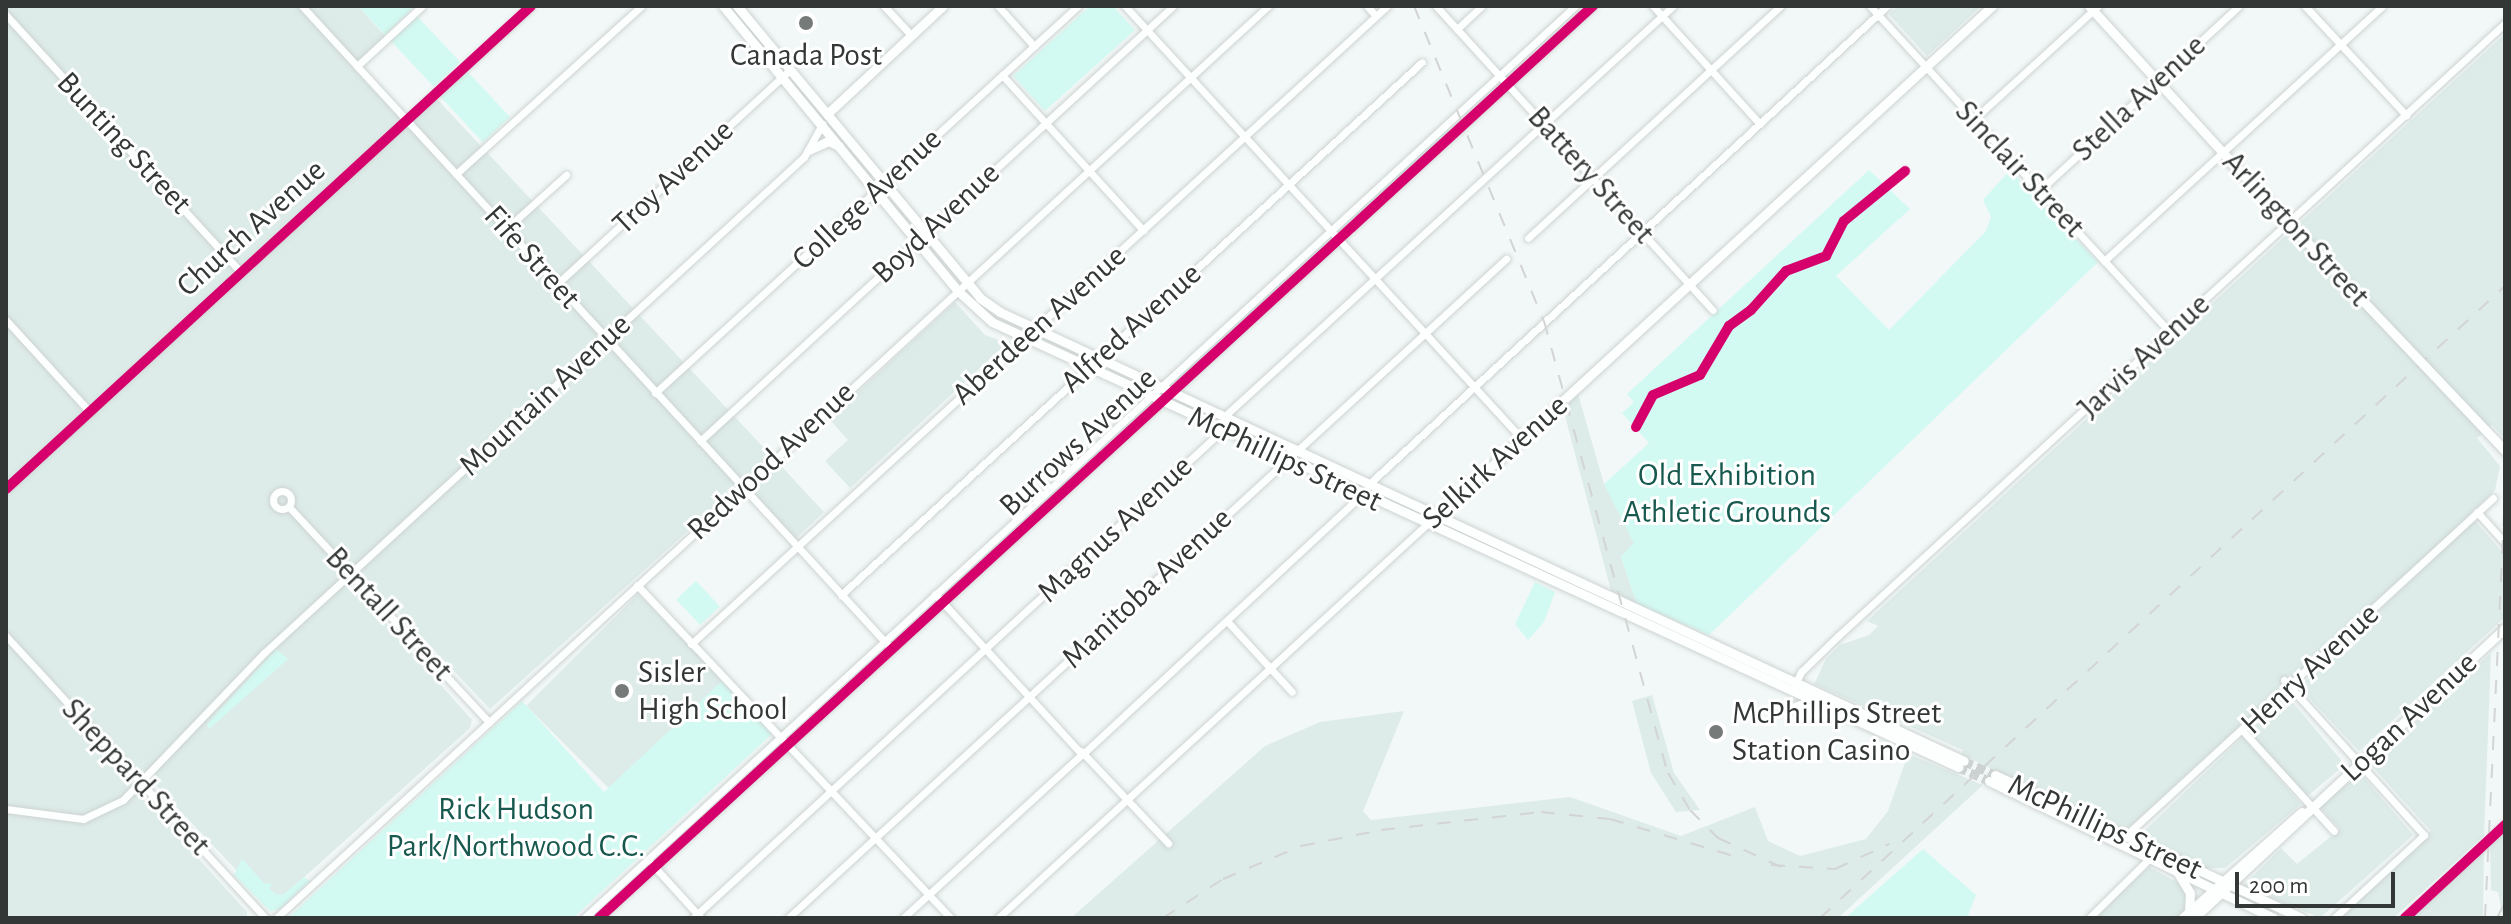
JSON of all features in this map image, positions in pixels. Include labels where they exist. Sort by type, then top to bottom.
[{"type":"main road","name":"McPhillips Street","points":[[723,6],[786,73],[827,114],[884,183],[920,237],[958,291],[982,316],[1149,396],[1161,401],[1223,424],[1294,451],[1733,654],[1793,689],[1810,701],[1961,764],[1793,689],[1728,665],[1362,495],[1286,459],[1223,424],[1170,393],[1034,330],[988,305],[967,282],[920,237],[876,191],[822,125],[786,73],[737,6]]},
{"type":"main road","name":"Mountain Avenue","points":[[827,114],[943,6]]},
{"type":"main road","name":"Selkirk Avenue","points":[[1426,525],[1992,6]]},
{"type":"main road","name":"Arlington Street","points":[[2093,8],[2234,165],[2505,451]]},
{"type":"main road","points":[[809,150],[828,141],[839,146]]},
{"type":"main road","points":[[1458,498],[1453,515],[1465,530]]},
{"type":"main road","points":[[1498,558],[1503,547]]},
{"type":"main road","points":[[1658,632],[1665,623]]},
{"type":"main road","name":"Logan Avenue","points":[[2188,916],[2505,628]]},
{"type":"main road","points":[[1728,665],[1733,654]]},
{"type":"main road","points":[[1789,709],[1810,701]]},
{"type":"main road","name":"McPhillips Street","points":[[2274,918],[2176,871],[2154,856],[2124,837],[1992,778],[2154,856],[2226,884],[2287,915],[2301,918]]},
{"type":"main road","points":[[2176,871],[2190,893],[2188,916]]},
{"type":"street","name":"Fife Street","points":[[302,6],[891,649]]},
{"type":"street","points":[[357,66],[422,6]]},
{"type":"street","name":"Church Avenue","points":[[6,489],[531,6]]},
{"type":"street","points":[[456,174],[641,6]]},
{"type":"street","points":[[884,6],[911,35]]},
{"type":"street","points":[[998,6],[1034,46]]},
{"type":"street","name":"College Avenue","points":[[655,393],[1078,6]]},
{"type":"street","points":[[1125,6],[1521,438]]},
{"type":"street","name":"Boyd Avenue","points":[[700,441],[1173,6]]},
{"type":"street","name":"Redwood Avenue","points":[[276,918],[1268,6]]},
{"type":"street","points":[[1367,6],[1376,16]]},
{"type":"street","name":"Aberdeen Avenue","points":[[691,644],[1387,6]]},
{"type":"street","name":"Battery Street","points":[[1436,6],[1713,310]]},
{"type":"street","points":[[1457,29],[1482,6]]},
{"type":"street","name":"Burrows Avenue","points":[[584,918],[1575,6]]},
{"type":"street","name":"Burrows Avenue","points":[[599,918],[1593,6]]},
{"type":"street","points":[[1653,6],[1759,123]]},
{"type":"street","name":"Magnus Avenue","points":[[697,917],[1375,279],[1673,6]]},
{"type":"street","points":[[1528,238],[1780,6]]},
{"type":"street","name":"Sinclair Street","points":[[1870,6],[2170,332]]},
{"type":"street","points":[[1368,485],[1887,6]]},
{"type":"street","name":"Stella Avenue","points":[[2039,191],[2239,6]]},
{"type":"street","points":[[2305,6],[2406,115]]},
{"type":"street","points":[[2104,261],[2382,6]]},
{"type":"street","points":[[1973,120],[2093,8]]},
{"type":"street","name":"Bunting Street","points":[[6,15],[241,272]]},
{"type":"street","name":"Jarvis Avenue","points":[[1793,689],[1831,643],[2505,23]]},
{"type":"street","name":"Alfred Avenue","points":[[841,595],[1422,62]]},
{"type":"street","name":"Troy Avenue","points":[[557,284],[786,73]]},
{"type":"street","points":[[1002,75],[1143,230]]},
{"type":"street","name":"Mountain Avenue","points":[[6,809],[83,819],[106,812],[142,782],[264,653],[809,150],[827,114]]},
{"type":"street","points":[[506,229],[566,175]]},
{"type":"street","name":"Manitoba Avenue","points":[[788,918],[1506,259]]},
{"type":"street","points":[[6,320],[90,412]]},
{"type":"street","points":[[903,918],[1362,495]]},
{"type":"street","name":"Henry Avenue","points":[[2124,837],[2291,688],[2493,498]]},
{"type":"street","name":"Bentall Street","points":[[289,507],[489,722]]},
{"type":"street","points":[[2477,512],[2505,543]]},
{"type":"street","name":"Selkirk Avenue","points":[[998,918],[1426,525]]},
{"type":"street","points":[[637,585],[691,644],[783,735],[951,918]]},
{"type":"street","points":[[935,594],[1168,843]]},
{"type":"street","points":[[1227,621],[1292,692]]},
{"type":"street","name":"Sheppard Street","points":[[6,636],[265,918]]},
{"type":"street","points":[[2284,680],[2424,835],[2334,918]]},
{"type":"street","points":[[2243,731],[2334,831]]},
{"type":"street","points":[[2405,918],[2505,825]]},
{"type":"street","points":[[2089,918],[2154,856]]},
{"type":"street","points":[[648,860],[697,917]]},
{"type":"shaded area","points":[[6,6],[358,6],[386,37],[353,68],[405,124],[435,97],[824,512],[793,541],[742,486],[731,492],[490,709],[366,578],[355,589],[472,720],[470,728],[271,907],[156,785],[142,797],[247,912],[247,918],[6,918]]},
{"type":"shaded area","points":[[1898,6],[1981,6],[1927,56],[1889,14]]},
{"type":"shaded area","points":[[2505,34],[2505,439],[2492,425],[2477,438],[2500,466],[2495,490],[2453,531],[2125,831],[1962,755],[1963,750],[1814,684],[1826,659],[1840,645],[1869,635],[1878,626],[1867,621]]},
{"type":"shaded area","points":[[955,302],[985,335],[1007,343],[850,488],[825,461],[848,440],[829,419]]},
{"type":"shaded area","points":[[1578,394],[1604,484],[1635,543],[1621,557],[1637,604],[1611,591],[1563,408]]},
{"type":"shaded area","points":[[2474,520],[2505,555],[2505,617],[2359,751],[2299,687]]},
{"type":"shaded area","name":"Sisler High School","points":[[638,594],[724,680],[612,791],[526,706]]},
{"type":"shaded area","points":[[2491,653],[2484,836],[2393,918],[2338,918],[2431,831],[2370,764]]},
{"type":"shaded area","points":[[1652,695],[1674,773],[1700,810],[1676,812],[1651,773],[1632,701]]},
{"type":"shaded area","points":[[2289,698],[2345,765],[2305,798],[2249,731]]},
{"type":"shaded area","points":[[1404,711],[1363,811],[1371,820],[1570,797],[1681,836],[1755,807],[1768,841],[1800,856],[1866,839],[1888,811],[1908,754],[1983,785],[1838,918],[1071,918],[1265,746],[1320,722]]},
{"type":"shaded area","points":[[2243,737],[2301,804],[2225,868],[2207,868],[2139,836]]},
{"type":"shaded area","points":[[2360,773],[2413,835],[2320,918],[2243,886],[2281,848],[2297,864],[2340,829],[2320,807]]},
{"type":"shaded area","points":[[2505,832],[2503,918],[2498,892],[2491,890],[2490,846]]},
{"type":"shaded area","points":[[2484,850],[2483,918],[2412,918]]},
{"type":"shaded area","points":[[2149,867],[2186,887],[2185,911],[2178,918],[2100,918],[2097,915]]},
{"type":"green space","points":[[358,6],[409,6],[412,9],[385,35]]},
{"type":"green space","points":[[1090,6],[1113,6],[1135,30],[1045,111],[1013,76]]},
{"type":"green space","points":[[417,16],[460,62],[434,87],[391,41]]},
{"type":"green space","points":[[467,71],[510,117],[483,142],[440,96]]},
{"type":"green space","points":[[1447,129],[1450,133],[1337,233],[1336,230]]},
{"type":"green space","name":"Old Exhibition Athletic Grounds","points":[[1869,170],[1910,209],[1836,276],[1889,330],[1986,231],[1991,217],[1983,200],[2010,170],[2098,262],[1709,635],[1637,604],[1621,557],[1634,543],[1604,484],[1649,443],[1622,413],[1634,402],[1627,394]]},
{"type":"green space","points":[[1327,232],[1332,237],[1174,384],[1169,379]]},
{"type":"green space","points":[[1149,402],[946,595],[943,594]]},
{"type":"green space","points":[[696,581],[720,607],[700,625],[676,599]]},
{"type":"green space","points":[[1535,582],[1555,592],[1544,622],[1528,640],[1515,624]]},
{"type":"green space","points":[[276,649],[288,659],[209,729],[207,724]]},
{"type":"green space","name":"Rick Hudson Park/Northwood C.C.","points":[[723,680],[772,734],[573,918],[288,918],[522,701],[604,792]]},
{"type":"green space","points":[[1923,849],[1976,895],[1967,918],[1845,918]]},
{"type":"green space","points":[[242,859],[264,883],[273,884],[269,888],[275,894],[283,895],[304,877],[310,881],[280,909],[270,911],[234,875]]},
{"type":"tunnel","points":[[1964,761],[1995,775]]},
{"type":"tunnel","points":[[1958,767],[1989,781]]},
{"type":"railway","points":[[1414,6],[1544,321],[1668,773],[1690,810],[1718,838],[1781,867]]},
{"type":"railway","points":[[1820,918],[2505,286]]},
{"type":"railway","points":[[2485,918],[2505,500]]},
{"type":"railway","points":[[1163,918],[1223,879],[1301,846],[1381,830],[1541,812],[1610,819],[1740,858]]},
{"type":"railway","points":[[1771,865],[1835,869],[1889,844]]},
{"type":"railway","points":[[2497,918],[2505,902]]},
{"type":"cycle path","points":[[6,489],[531,6]]},
{"type":"cycle path","points":[[599,918],[1593,6]]},
{"type":"cycle path","points":[[1636,427],[1653,395],[1700,375],[1729,326],[1751,310],[1786,271],[1826,256],[1844,221],[1905,171]]},
{"type":"cycle path","points":[[2405,918],[2505,825]]},
{"type":"place","name":"Canada Post","points":[[806,23]]},
{"type":"place","name":"Sisler High School","points":[[622,691]]},
{"type":"place","name":"McPhillips Street Station Casino","points":[[1716,732]]}]
